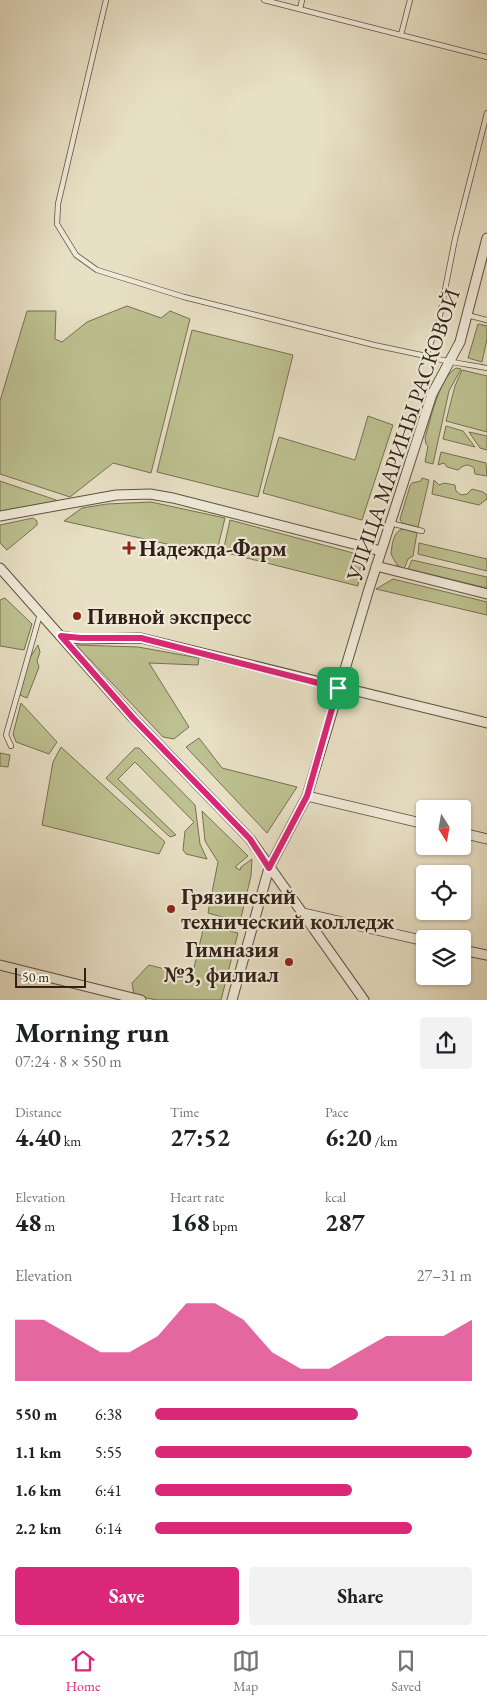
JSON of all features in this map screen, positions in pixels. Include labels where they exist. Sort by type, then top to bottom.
[{"type":"street","name":"УЛИЦА МАРИНЫ РАСКОВОЙ","points":[[232,1000],[269,868],[307,796],[338,688],[432,394],[460,342],[487,238]]},
{"type":"street","points":[[0,516],[116,495],[150,494],[173,498],[381,551]]},
{"type":"street","points":[[376,566],[487,594]]},
{"type":"street","points":[[0,568],[133,718],[250,839],[364,1000]]},
{"type":"street","points":[[61,636],[141,638],[338,688],[487,723]]},
{"type":"street","points":[[307,796],[416,822]]},
{"type":"street","points":[[471,835],[487,839]]},
{"type":"street","points":[[303,912],[416,939]]},
{"type":"street","points":[[471,952],[487,956]]},
{"type":"street","points":[[0,965],[141,1000]]},
{"type":"lane","points":[[106,0],[58,204],[57,224],[76,255],[97,270],[184,297],[448,363],[487,368]]},
{"type":"lane","points":[[264,0],[487,57]]},
{"type":"lane","points":[[300,9],[302,0]]},
{"type":"lane","points":[[401,35],[410,0]]},
{"type":"lane","points":[[426,356],[439,320],[455,239],[487,113]]},
{"type":"lane","points":[[466,315],[487,320]]},
{"type":"lane","points":[[390,523],[422,531]]},
{"type":"lane","points":[[11,746],[6,735],[40,613]]},
{"type":"green space","points":[[127,306],[161,318],[170,311],[190,319],[151,473],[113,463],[70,497],[0,474],[0,401],[27,311],[56,311],[55,339],[62,342],[87,322]]},
{"type":"green space","points":[[478,324],[487,326],[487,339],[482,362],[468,358]]},
{"type":"green space","points":[[192,330],[293,355],[258,497],[157,472]]},
{"type":"green space","points":[[456,368],[461,369],[449,391],[433,464],[425,462],[428,446],[425,438],[433,410],[440,389],[450,373]]},
{"type":"green space","points":[[462,370],[487,376],[487,432],[446,421],[455,386]]},
{"type":"green space","points":[[368,416],[393,425],[362,520],[263,493],[279,437],[355,460]]},
{"type":"green space","points":[[446,426],[463,431],[475,447],[443,439]]},
{"type":"green space","points":[[469,432],[487,436],[487,450],[480,448]]},
{"type":"green space","points":[[441,452],[486,463],[487,476],[475,474],[474,468],[467,465],[458,470],[447,467],[444,463],[438,465]]},
{"type":"green space","points":[[422,478],[429,480],[418,527],[402,523],[400,519],[410,486],[412,483],[421,481]]},
{"type":"green space","points":[[434,480],[439,485],[444,483],[455,485],[456,491],[461,495],[467,494],[472,489],[483,492],[487,495],[487,499],[479,505],[432,494]]},
{"type":"green space","points":[[0,481],[59,501],[0,511]]},
{"type":"green space","points":[[151,502],[225,518],[217,551],[211,550],[207,553],[64,521],[82,508],[107,504]]},
{"type":"green space","points":[[33,518],[37,521],[37,525],[7,550],[0,543],[0,525]]},
{"type":"green space","points":[[230,520],[357,554],[361,562],[358,586],[223,552]]},
{"type":"green space","points":[[403,529],[417,533],[413,556],[408,559],[404,569],[397,565],[391,554],[395,535]]},
{"type":"green space","points":[[419,543],[487,559],[487,571],[418,554]]},
{"type":"green space","points":[[412,560],[487,577],[487,588],[408,569]]},
{"type":"green space","points":[[393,579],[487,602],[487,615],[376,589]]},
{"type":"green space","points":[[5,598],[32,624],[24,650],[0,646],[0,600]]},
{"type":"green space","points":[[38,645],[40,652],[37,661],[39,667],[27,698],[20,695],[20,691],[29,659]]},
{"type":"green space","points":[[76,645],[138,647],[199,658],[198,665],[149,663],[189,727],[174,739],[163,737]]},
{"type":"green space","points":[[21,703],[57,742],[49,754],[16,742],[13,734]]},
{"type":"green space","points":[[199,738],[222,768],[297,787],[267,833],[186,747]]},
{"type":"green space","points":[[61,747],[165,842],[159,854],[42,825],[53,762]]},
{"type":"green space","points":[[135,748],[139,748],[195,805],[200,844],[207,859],[186,854],[183,850],[185,831],[194,822],[135,762],[118,779],[176,835],[170,837],[106,778]]},
{"type":"green space","points":[[0,753],[10,755],[8,767],[0,766]]},
{"type":"green space","points":[[202,811],[248,856],[235,867],[240,870],[241,867],[252,859],[251,876],[240,922],[208,913],[218,862],[205,841]]},
{"type":"green space","points":[[207,925],[238,933],[221,1000],[156,1000],[134,995],[132,983],[149,965],[192,976],[203,930]]},
{"type":"place","name":"Надежда-Фарм","points":[[129,548]]},
{"type":"place","name":"Пивной экспресс","points":[[77,616]]},
{"type":"place","name":"Грязинский технический колледж","points":[[171,909]]},
{"type":"place","name":"Гимназия №3, филиал","points":[[289,962]]},
{"type":"route","points":[[61,636],[141,638],[338,688],[307,796],[269,868],[250,839],[133,718],[61,636]]}]
